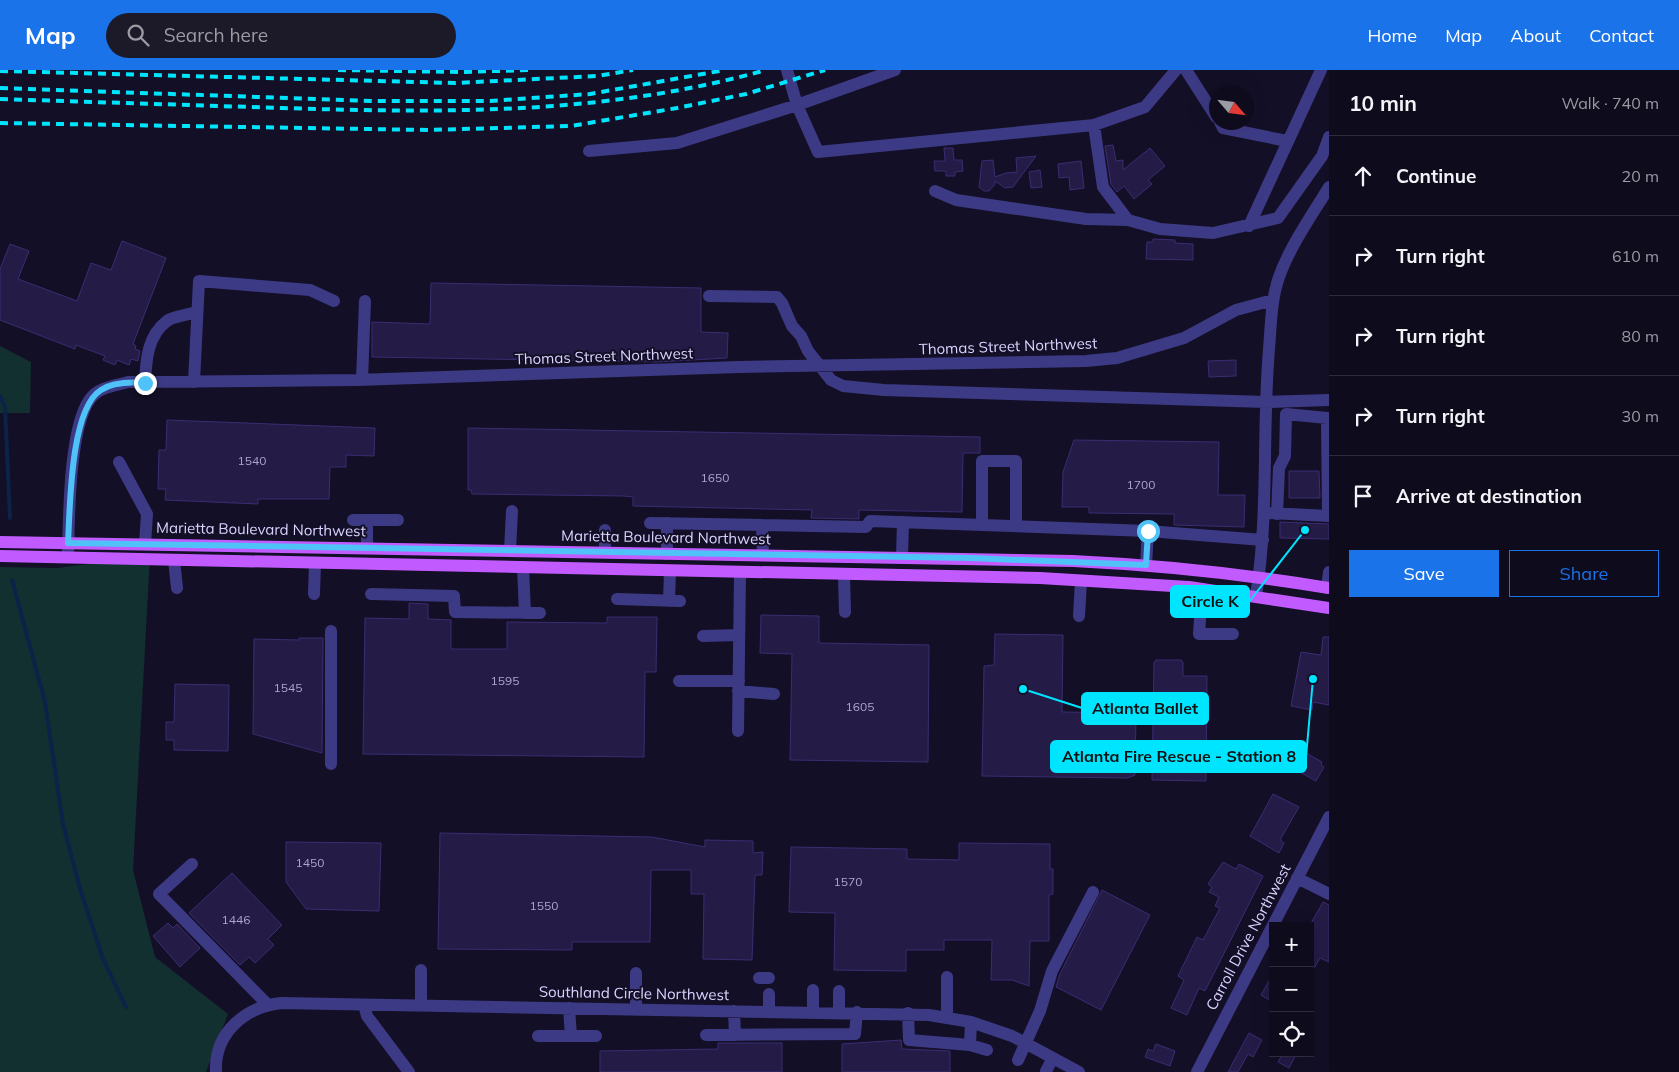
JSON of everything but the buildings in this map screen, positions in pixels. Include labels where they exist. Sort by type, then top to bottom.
[{"type":"main road","name":"Marietta Boulevard Northwest","points":[[0,542],[902,557],[1146,565],[1259,576],[1328,588]]},
{"type":"main road","points":[[0,556],[1082,581],[1202,589],[1329,608]]},
{"type":"street","points":[[588,151],[677,143],[797,105],[895,70]]},
{"type":"street","points":[[791,71],[797,105],[818,152],[1094,125],[1145,107],[1176,70]]},
{"type":"street","points":[[1186,70],[1209,107]]},
{"type":"street","points":[[1249,226],[1321,70]]},
{"type":"street","points":[[1094,125],[1103,188],[1128,220]]},
{"type":"street","points":[[1233,130],[1287,141]]},
{"type":"street","points":[[935,191],[956,200],[1086,219],[1128,220],[1160,229],[1212,234],[1278,218],[1322,156],[1329,137]]},
{"type":"street","points":[[1270,513],[1266,402],[1274,300],[1279,276],[1329,187]]},
{"type":"street","points":[[194,382],[199,281],[310,290],[334,301]]},
{"type":"street","points":[[709,296],[777,298],[818,366],[831,380],[843,386],[884,390],[1266,402],[1329,400]]},
{"type":"street","name":"Thomas Street Northwest","points":[[67,559],[74,452],[78,434],[90,400],[101,389],[128,382],[362,380],[818,366],[1086,361],[1117,358],[1184,338],[1236,310],[1274,300]]},
{"type":"street","points":[[362,380],[365,301]]},
{"type":"street","points":[[145,383],[146,360],[152,338],[168,320],[197,312]]},
{"type":"street","points":[[1256,596],[1263,540],[1279,468],[1285,456],[1286,414],[1327,418],[1328,516],[1270,513]]},
{"type":"street","points":[[982,524],[982,461],[1016,461],[1016,525]]},
{"type":"street","points":[[119,462],[147,514],[145,544]]},
{"type":"street","points":[[510,550],[512,511]]},
{"type":"street","points":[[353,520],[398,520]]},
{"type":"street","points":[[367,520],[367,547]]},
{"type":"street","points":[[650,523],[866,527],[870,521],[982,524],[1148,531],[1263,540]]},
{"type":"street","points":[[902,557],[903,522]]},
{"type":"street","points":[[667,523],[667,554]]},
{"type":"street","points":[[762,525],[762,555]]},
{"type":"street","points":[[605,530],[605,552]]},
{"type":"street","points":[[1146,565],[1148,531]]},
{"type":"street","points":[[174,560],[177,588]]},
{"type":"street","points":[[314,594],[315,563]]},
{"type":"street","points":[[524,567],[525,613]]},
{"type":"street","points":[[617,599],[675,601],[670,571]]},
{"type":"street","points":[[1328,588],[1329,572]]},
{"type":"street","points":[[738,731],[740,573]]},
{"type":"street","points":[[844,575],[845,612]]},
{"type":"street","points":[[1080,616],[1082,581]]},
{"type":"street","points":[[1202,589],[1199,634],[1233,634]]},
{"type":"street","points":[[371,594],[454,596],[455,612],[540,613]]},
{"type":"street","points":[[331,631],[331,764]]},
{"type":"street","points":[[703,636],[739,635]]},
{"type":"street","points":[[679,681],[739,686],[774,694]]},
{"type":"street","name":"Carroll Drive Northwest","points":[[1196,1072],[1329,817]]},
{"type":"street","points":[[192,864],[159,894],[268,1005]]},
{"type":"street","points":[[1297,878],[1329,894]]},
{"type":"street","points":[[1018,1060],[1040,1010],[1052,971],[1092,892]]},
{"type":"street","points":[[420,1006],[421,970]]},
{"type":"street","points":[[636,973],[636,1009]]},
{"type":"street","points":[[947,977],[947,1018]]},
{"type":"street","points":[[813,990],[813,1012]]},
{"type":"street","points":[[838,1012],[840,991]]},
{"type":"street","points":[[769,994],[769,1011]]},
{"type":"street","name":"Southland Circle Northwest","points":[[216,1072],[219,1049],[228,1032],[249,1012],[268,1005],[734,1010],[908,1014],[971,1022],[1026,1043],[1079,1072]]},
{"type":"street","points":[[364,1005],[367,1016],[409,1072]]},
{"type":"street","points":[[569,1008],[571,1036]]},
{"type":"street","points":[[734,1010],[735,1035]]},
{"type":"street","points":[[706,1035],[856,1034],[857,1012]]},
{"type":"street","points":[[908,1014],[909,1040],[970,1045],[987,1050]]},
{"type":"street","points":[[970,1045],[971,1022]]},
{"type":"street","points":[[538,1036],[596,1036]]},
{"type":"street","points":[[1046,1072],[1054,1058]]},
{"type":"green space","points":[[0,346],[31,362],[30,413],[0,413]]},
{"type":"green space","points":[[150,556],[133,870],[155,957],[228,1014],[206,1072],[0,1072],[0,567],[57,568]]},
{"type":"waterway","points":[[0,396],[5,407],[10,518]]},
{"type":"waterway","points":[[12,580],[45,702],[63,824],[81,892],[103,959],[126,1007]]},
{"type":"railway","points":[[338,70],[460,72],[532,70]]},
{"type":"railway","points":[[0,71],[455,83],[597,76],[633,70]]},
{"type":"railway","points":[[0,88],[372,101],[490,101],[590,94],[725,70]]},
{"type":"railway","points":[[0,99],[344,110],[526,108],[646,96],[706,85],[766,70]]},
{"type":"railway","points":[[0,123],[428,130],[571,126],[746,94],[825,70]]},
{"type":"place","name":"Circle K","points":[[1305,530]]},
{"type":"place","name":"Atlanta Fire Rescue - Station 8","points":[[1313,679]]},
{"type":"place","name":"Atlanta Ballet","points":[[1023,689]]},
{"type":"route","points":[[145,383],[128,382],[101,389],[90,400],[81,423],[74,452],[68,543],[971,558],[1146,565],[1148,531]]}]
